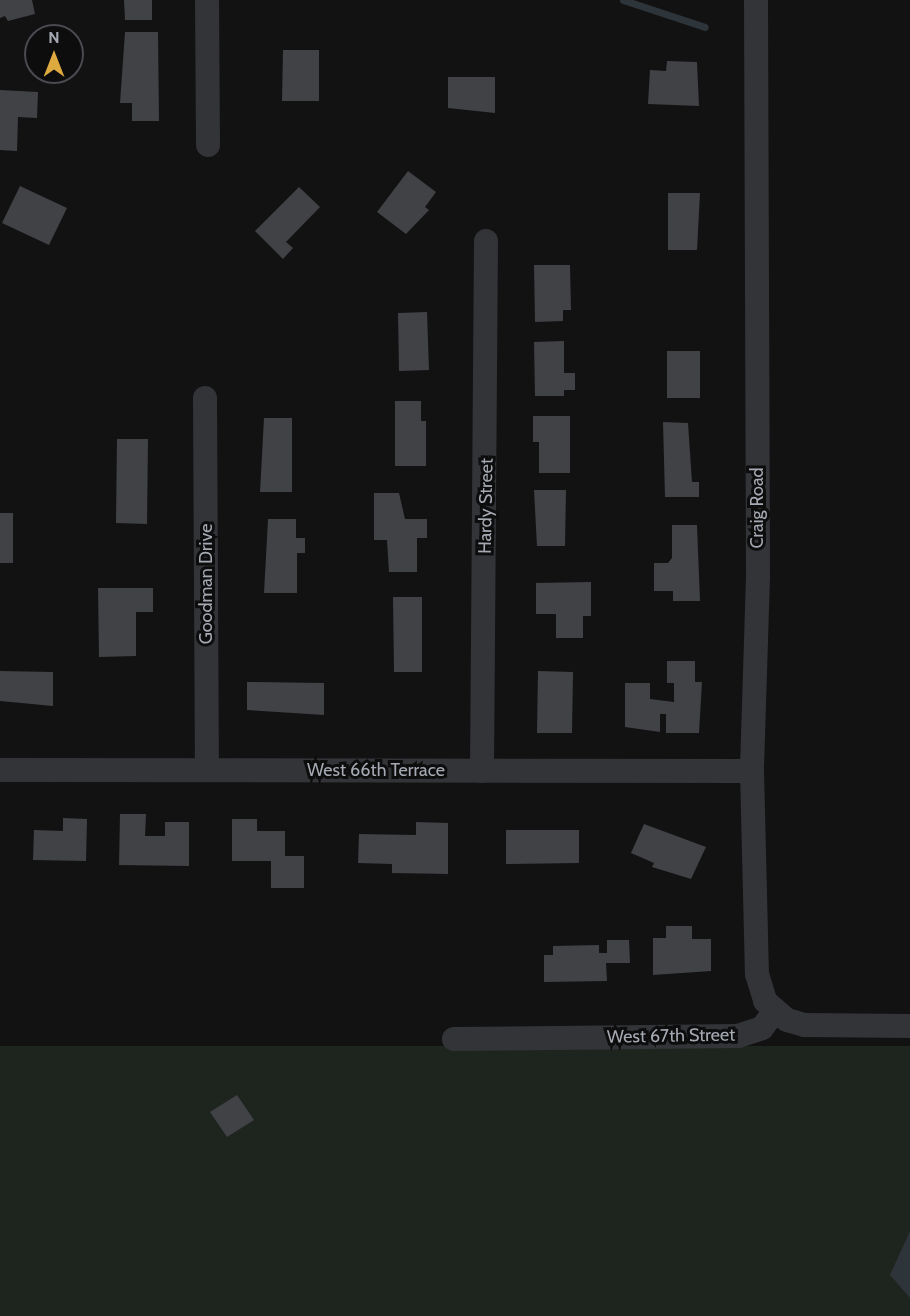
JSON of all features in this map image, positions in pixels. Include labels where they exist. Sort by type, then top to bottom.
[{"type":"street","points":[[207,0],[208,145]]},
{"type":"street","name":"Craig Road","points":[[756,0],[758,577],[752,771],[757,974],[765,1001],[775,1011]]},
{"type":"street","name":"Hardy Street","points":[[482,771],[486,241]]},
{"type":"street","name":"Goodman Drive","points":[[205,398],[207,770]]},
{"type":"street","name":"West 66th Terrace","points":[[0,770],[752,771]]},
{"type":"street","points":[[775,1011],[787,1020],[806,1025],[910,1026]]},
{"type":"street","name":"West 67th Street","points":[[454,1039],[738,1036],[762,1028],[775,1011]]},
{"type":"shaded area","points":[[0,1046],[910,1046],[910,1316],[0,1316]]},
{"type":"shaded area","points":[[910,1231],[910,1298],[890,1275]]},
{"type":"building","points":[[0,0],[32,0],[35,14],[8,21],[5,16],[0,18]]},
{"type":"building","points":[[124,0],[152,0],[152,20],[125,20]]},
{"type":"building","points":[[125,32],[158,32],[159,121],[132,121],[132,103],[120,103]]},
{"type":"building","points":[[283,50],[319,50],[319,101],[282,101]]},
{"type":"building","points":[[667,61],[697,62],[699,106],[648,104],[650,70],[666,71]]},
{"type":"building","points":[[448,77],[495,77],[495,113],[448,108]]},
{"type":"building","points":[[0,90],[38,92],[37,118],[18,117],[17,151],[0,150]]},
{"type":"building","points":[[408,171],[436,192],[425,207],[429,210],[406,234],[377,212]]},
{"type":"building","points":[[20,186],[67,208],[49,245],[2,223]]},
{"type":"building","points":[[299,187],[320,207],[286,242],[293,248],[283,259],[255,231]]},
{"type":"building","points":[[668,193],[700,193],[697,250],[668,250]]},
{"type":"building","points":[[534,265],[570,265],[571,310],[563,310],[563,321],[535,322]]},
{"type":"building","points":[[427,312],[429,370],[399,371],[398,313]]},
{"type":"building","points":[[564,341],[564,373],[575,373],[575,390],[564,390],[564,396],[535,396],[534,342]]},
{"type":"building","points":[[667,351],[700,351],[700,398],[667,398]]},
{"type":"building","points":[[395,401],[421,401],[421,421],[426,421],[426,466],[395,466]]},
{"type":"building","points":[[533,416],[570,416],[570,473],[539,473],[539,442],[533,442]]},
{"type":"building","points":[[264,418],[292,418],[292,492],[260,492]]},
{"type":"building","points":[[663,422],[688,423],[692,482],[699,482],[699,497],[665,497]]},
{"type":"building","points":[[117,439],[148,439],[147,524],[116,523]]},
{"type":"building","points":[[534,490],[566,490],[565,546],[537,546]]},
{"type":"building","points":[[374,493],[399,493],[405,519],[427,519],[427,538],[417,538],[417,572],[389,572],[387,540],[374,540]]},
{"type":"building","points":[[0,513],[13,513],[13,563],[0,563]]},
{"type":"building","points":[[268,519],[296,519],[296,538],[305,538],[305,553],[297,553],[297,593],[264,593]]},
{"type":"building","points":[[672,525],[697,525],[700,601],[673,601],[673,591],[654,591],[654,563],[668,563],[672,558]]},
{"type":"building","points":[[591,582],[591,616],[583,616],[583,638],[556,638],[556,614],[536,614],[536,583]]},
{"type":"building","points":[[98,588],[153,588],[153,612],[136,612],[136,656],[99,657]]},
{"type":"building","points":[[393,597],[422,597],[422,672],[394,672]]},
{"type":"building","points":[[667,661],[695,661],[695,682],[702,682],[699,733],[666,733],[666,714],[660,714],[660,732],[625,727],[625,683],[650,683],[650,699],[674,702],[674,683],[667,683]]},
{"type":"building","points":[[0,671],[53,672],[53,706],[0,701]]},
{"type":"building","points":[[538,671],[573,672],[572,733],[537,733]]},
{"type":"building","points":[[247,682],[324,683],[324,715],[247,710]]},
{"type":"building","points":[[120,814],[146,814],[145,836],[165,836],[165,822],[189,822],[189,866],[119,865]]},
{"type":"building","points":[[63,818],[87,819],[86,861],[33,860],[34,830],[63,831]]},
{"type":"building","points":[[232,819],[257,819],[257,831],[285,831],[285,856],[304,856],[304,888],[271,888],[271,861],[232,861]]},
{"type":"building","points":[[416,822],[448,823],[448,874],[392,873],[392,864],[358,863],[359,834],[416,835]]},
{"type":"building","points":[[644,824],[706,847],[691,879],[652,867],[654,863],[631,853]]},
{"type":"building","points":[[506,830],[579,830],[579,863],[506,864]]},
{"type":"building","points":[[666,926],[692,926],[692,939],[711,939],[711,971],[653,975],[653,938],[666,938]]},
{"type":"building","points":[[607,940],[629,940],[630,963],[606,963],[607,981],[544,982],[544,955],[553,955],[553,946],[599,945],[599,953],[607,953]]},
{"type":"building","points":[[237,1095],[254,1120],[227,1137],[210,1112]]},
{"type":"waterway","points":[[623,0],[705,27]]}]
